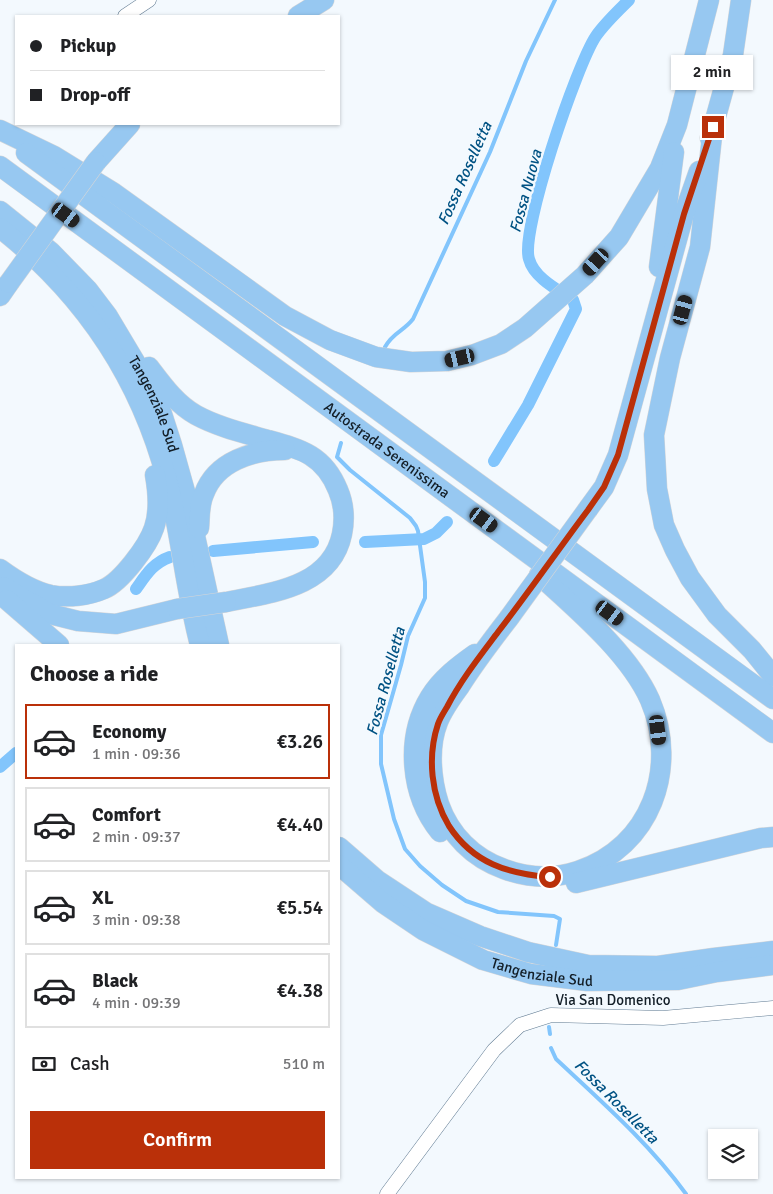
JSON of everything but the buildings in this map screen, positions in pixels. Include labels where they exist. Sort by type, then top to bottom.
[{"type":"highway","points":[[300,15],[324,0]]},
{"type":"highway","points":[[0,131],[54,156],[114,193],[285,316],[330,340],[376,357],[411,362],[447,361],[472,355],[501,344],[525,328],[585,275],[619,237],[660,168],[677,125],[709,0]]},
{"type":"highway","points":[[468,509],[577,610],[605,638],[632,668],[650,700],[658,730],[662,762],[657,793],[646,817],[634,835],[613,854],[592,866],[570,873],[550,877],[528,876],[491,864],[473,852],[456,836],[444,817],[433,787],[432,749],[438,722],[452,698],[488,644],[509,618],[588,510],[604,487],[618,455],[684,214],[713,127],[732,56],[741,0]]},
{"type":"highway","points":[[4,289],[96,162],[129,125]]},
{"type":"highway","points":[[646,358],[664,236],[677,125]]},
{"type":"highway","points":[[713,127],[700,247],[670,358],[654,435],[657,489],[664,525],[690,578],[717,615],[752,650],[773,676]]},
{"type":"highway","name":"Autostrada Serenissima","points":[[0,131],[773,699]]},
{"type":"highway","name":"Autostrada Serenissima","points":[[0,166],[773,733]]},
{"type":"highway","name":"Tangenziale Sud","points":[[0,212],[71,270],[107,315],[147,382],[162,414],[186,495],[218,644]]},
{"type":"highway","name":"Tangenziale Sud","points":[[0,228],[43,265],[91,319],[126,375],[141,404],[162,461],[200,644]]},
{"type":"highway","points":[[0,584],[50,614],[78,621],[116,624],[177,609],[276,592],[303,583],[322,570],[336,551],[343,528],[344,512],[341,497],[328,471],[309,453],[289,445],[211,422],[194,414],[162,385],[107,315]]},
{"type":"highway","points":[[0,569],[25,586],[51,595],[80,596],[106,589],[129,568],[146,546],[155,527],[158,497],[155,473],[149,450],[126,375]]},
{"type":"highway","points":[[198,550],[200,507],[204,494],[208,485],[226,466],[244,456],[257,452],[284,450],[309,453]]},
{"type":"highway","points":[[0,594],[58,644]]},
{"type":"highway","points":[[488,644],[452,671],[431,696],[420,721],[414,748],[417,782],[423,803],[447,840],[477,867],[513,883],[553,887],[761,838],[773,837]]},
{"type":"highway","name":"Tangenziale Sud","points":[[340,848],[377,880],[427,913],[480,936],[528,952],[588,966],[658,966],[773,951]]},
{"type":"highway","name":"Tangenziale Sud","points":[[340,866],[383,902],[423,930],[483,960],[531,974],[587,981],[678,980],[717,972],[773,965]]},
{"type":"highway","points":[[340,874],[383,902]]},
{"type":"street","points":[[126,15],[149,0]]},
{"type":"street","name":"Via San Domenico","points":[[386,1194],[494,1050],[520,1025],[551,1016],[663,1018],[773,1008]]},
{"type":"waterway","name":"Fossa Roselletta","points":[[385,347],[391,338],[413,319],[490,152],[526,61],[555,0]]},
{"type":"waterway","name":"Fossa Nuova","points":[[494,461],[528,405],[576,309],[573,300],[547,283],[532,266],[529,259],[529,243],[533,216],[564,111],[587,52],[600,31],[629,0]]},
{"type":"waterway","name":"Fossa Roselletta","points":[[341,443],[337,457],[350,470],[410,518],[418,531],[425,582],[425,598],[408,636],[381,735],[381,764],[394,819],[405,849],[420,866],[442,885],[466,901],[498,912],[554,916],[560,919],[556,945]]},
{"type":"waterway","name":"Fossa Nuova","points":[[365,542],[424,539],[436,533],[447,522]]},
{"type":"waterway","name":"Fossa Nuova","points":[[213,551],[313,542]]},
{"type":"waterway","name":"Fossa Nuova","points":[[136,589],[154,566],[170,557]]},
{"type":"waterway","name":"Fossa Nuova","points":[[0,767],[15,754]]},
{"type":"waterway","name":"Fossa Roselletta","points":[[549,1027],[550,1034]]},
{"type":"waterway","name":"Fossa Roselletta","points":[[551,1048],[556,1059],[608,1107],[657,1157],[686,1194]]},
{"type":"route","points":[[550,877],[528,876],[491,864],[473,852],[456,836],[444,817],[433,787],[432,749],[438,722],[452,698],[488,644],[604,487],[618,455],[630,417],[684,214],[713,127]]}]
